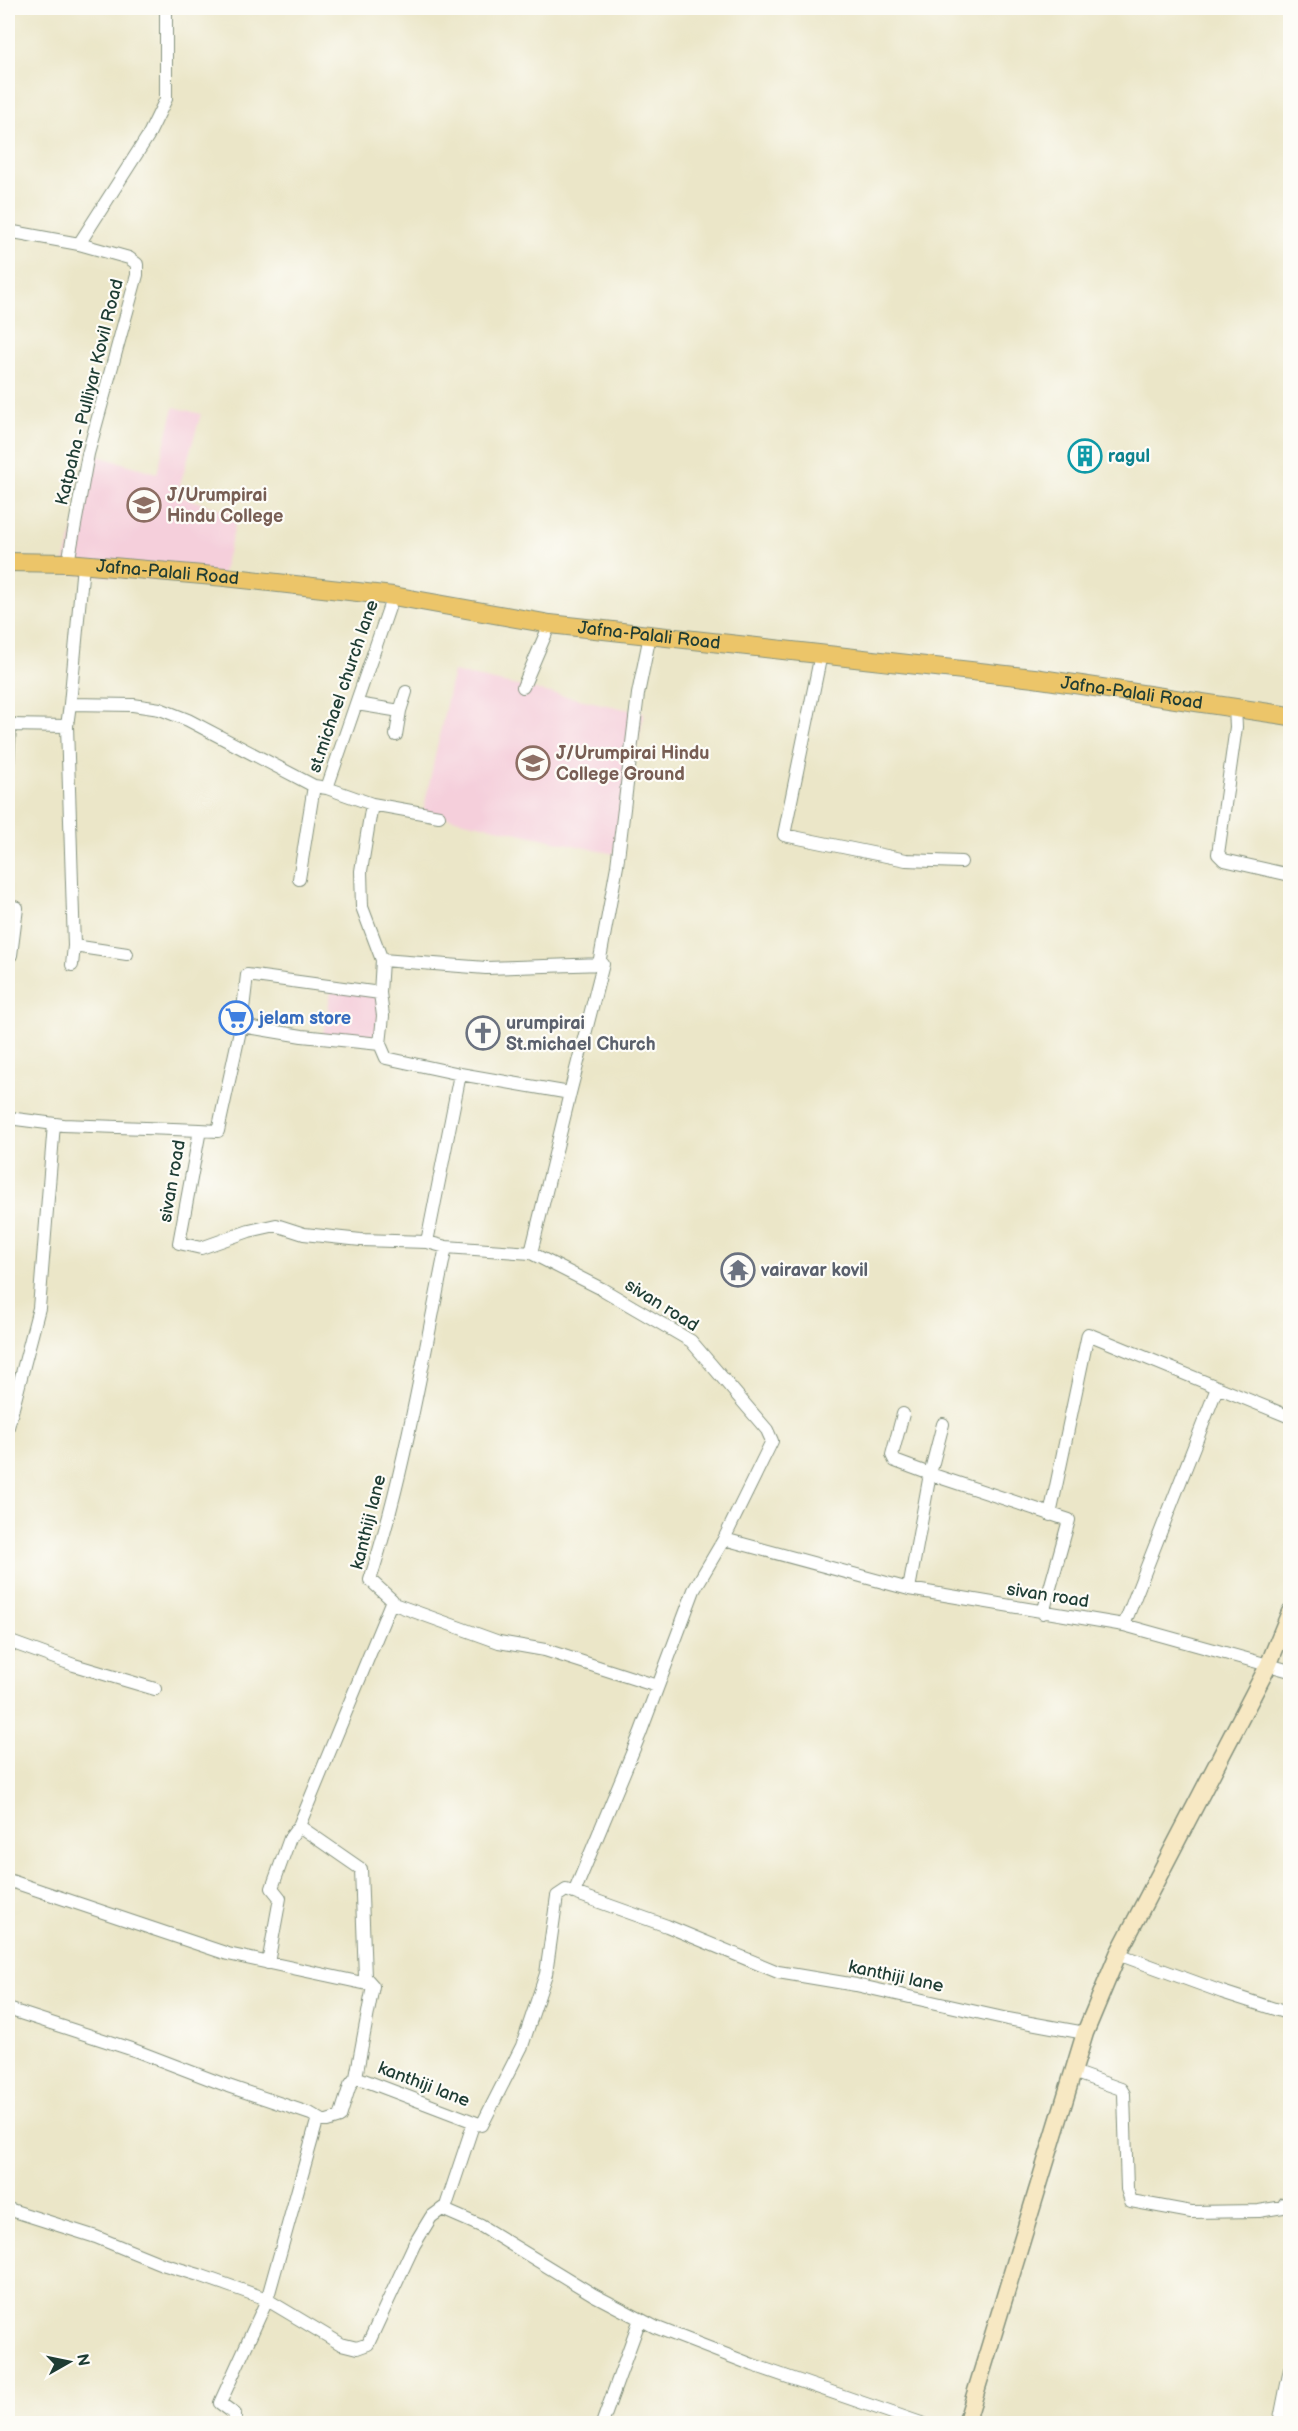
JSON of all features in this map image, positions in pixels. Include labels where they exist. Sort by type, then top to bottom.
[{"type":"main road","name":"Jafna-Palali Road","points":[[8,562],[75,564],[225,577],[393,596],[550,624],[1034,678],[1290,716]]},
{"type":"street","points":[[8,231],[79,244],[148,136],[166,99],[166,8]]},
{"type":"street","name":"Katpaha - Pulliyar Kovil Road","points":[[75,564],[88,454],[137,275],[137,264],[129,258],[79,244]]},
{"type":"street","points":[[72,965],[74,945],[67,726],[70,704],[75,564]]},
{"type":"street","name":"st.michael church lane","points":[[327,788],[393,596]]},
{"type":"street","points":[[523,687],[550,624]]},
{"type":"street","points":[[599,964],[618,866],[638,694],[650,635]]},
{"type":"street","points":[[821,654],[784,835],[906,860],[961,862]]},
{"type":"street","points":[[396,735],[406,692]]},
{"type":"street","name":"st.michael church lane","points":[[70,704],[133,705],[159,709],[188,720],[314,786],[327,788],[372,804],[439,816]]},
{"type":"street","points":[[357,704],[400,711]]},
{"type":"street","points":[[1235,708],[1236,727],[1218,854],[1224,860],[1290,875]]},
{"type":"street","points":[[8,765],[9,725],[67,726]]},
{"type":"street","points":[[299,879],[314,786]]},
{"type":"street","points":[[372,804],[361,871],[362,907],[382,960],[380,993],[383,1016],[380,1044],[386,1058],[460,1074],[570,1093]]},
{"type":"street","points":[[8,905],[17,908],[11,955]]},
{"type":"street","points":[[74,945],[127,954]]},
{"type":"street","points":[[382,960],[486,968],[603,964],[531,1253]]},
{"type":"street","points":[[200,1130],[218,1131],[241,1026],[247,975],[380,993]]},
{"type":"street","points":[[241,1026],[302,1036],[380,1044]]},
{"type":"street","points":[[427,1242],[460,1074]]},
{"type":"street","name":"sivan road","points":[[8,1118],[54,1124],[200,1130],[179,1243],[201,1248],[249,1231],[276,1225],[304,1234],[362,1240],[427,1242],[446,1247],[531,1253],[602,1289],[691,1341],[767,1430],[772,1441],[724,1539],[909,1589],[1124,1625],[1290,1671]]},
{"type":"street","points":[[8,1427],[39,1308],[54,1124]]},
{"type":"street","name":"kanthiji lane","points":[[392,1603],[393,1600],[370,1580],[383,1538],[402,1459],[446,1247]]},
{"type":"street","points":[[1050,1515],[1088,1334],[1290,1417]]},
{"type":"street","points":[[1124,1625],[1217,1388]]},
{"type":"street","points":[[903,1414],[892,1455],[895,1461],[1069,1520],[1070,1525],[1043,1613]]},
{"type":"street","points":[[909,1589],[930,1474],[943,1424]]},
{"type":"street","points":[[574,1893],[694,1590],[724,1539]]},
{"type":"street","points":[[268,1963],[280,1898],[272,1888],[290,1838],[299,1826],[392,1603],[499,1642],[545,1650],[657,1686]]},
{"type":"street","points":[[966,2424],[1084,2033],[1118,1954],[1268,1665],[1290,1612]]},
{"type":"street","points":[[8,1641],[74,1665],[155,1689]]},
{"type":"street","name":"kanthiji lane","points":[[299,1826],[361,1869],[365,1977],[373,1986],[356,2077],[482,2125],[522,2046],[546,1974],[557,1896],[566,1890],[667,1926],[778,1972],[856,1985],[1008,2019],[1084,2033]]},
{"type":"street","points":[[8,1880],[228,1954],[373,1986]]},
{"type":"street","points":[[1118,1954],[1290,2014]]},
{"type":"street","points":[[8,2009],[134,2050],[310,2114],[323,2121]]},
{"type":"street","points":[[1072,2072],[1120,2089],[1124,2094],[1127,2189],[1131,2201],[1191,2212],[1259,2211],[1282,2207],[1285,2203],[1290,2205]]},
{"type":"street","points":[[235,2424],[235,2414],[220,2403],[267,2300],[317,2121],[340,2116],[350,2085],[356,2077]]},
{"type":"street","points":[[8,2209],[96,2237],[162,2264],[267,2300],[341,2344],[357,2348],[368,2344],[414,2245],[431,2217],[446,2205],[474,2122]]},
{"type":"street","points":[[442,2209],[482,2226],[594,2295],[655,2327],[753,2365],[924,2424]]},
{"type":"street","points":[[602,2424],[640,2319]]},
{"type":"street","points":[[1279,2424],[1290,2369]]},
{"type":"shaded area","name":"J/Urumpirai Hindu College","points":[[174,407],[201,414],[177,495],[238,515],[220,583],[61,573],[95,455],[157,473]]},
{"type":"shaded area","name":"J/Urumpirai Hindu College Ground","points":[[453,672],[644,713],[614,854],[423,812]]},
{"type":"shaded area","points":[[332,987],[380,993],[380,1044],[322,1038]]},
{"type":"place","name":"ragul","points":[[1085,456]]},
{"type":"place","name":"J/Urumpirai Hindu College","points":[[144,505]]},
{"type":"place","name":"J/Urumpirai Hindu College Ground","points":[[533,763]]},
{"type":"place","name":"jelam store","points":[[236,1018]]},
{"type":"place","name":"urumpirai St.michael Church","points":[[483,1033]]},
{"type":"place","name":"vairavar kovil","points":[[738,1270]]}]
